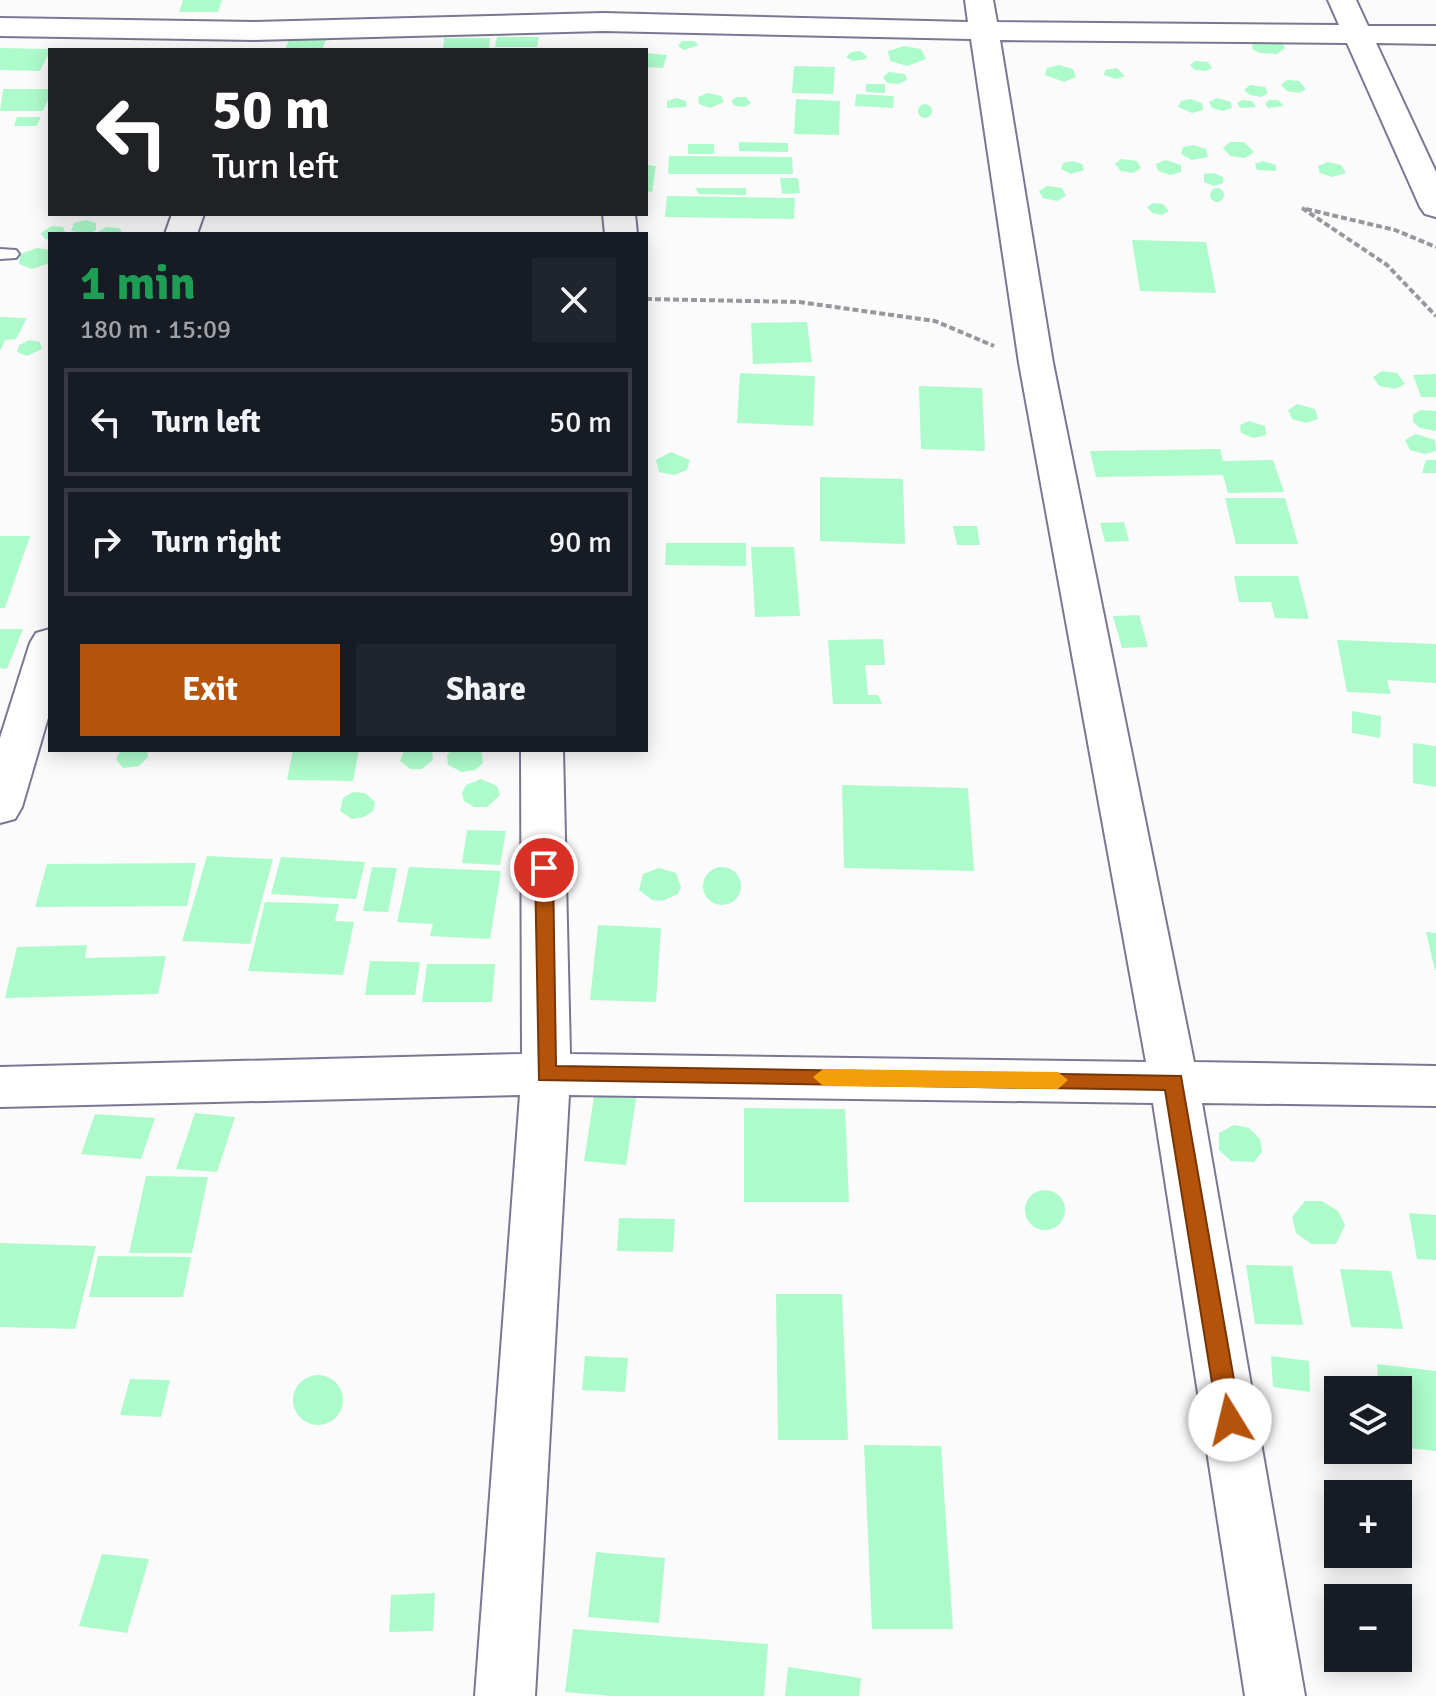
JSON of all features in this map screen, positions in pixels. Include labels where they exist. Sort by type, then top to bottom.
[{"type":"street","points":[[250,41],[265,0]]},
{"type":"street","points":[[1342,0],[1436,207]]},
{"type":"street","points":[[0,27],[250,41],[604,24],[982,16],[1436,35]]},
{"type":"street","points":[[982,16],[1036,363],[1174,1082],[1275,1696]]},
{"type":"street","points":[[0,807],[48,650]]},
{"type":"street","points":[[505,1696],[546,1074],[542,752]]},
{"type":"street","points":[[0,1087],[546,1074],[1436,1086]]},
{"type":"path","points":[[1436,247],[1395,230],[1302,208],[1387,265],[1436,316]]},
{"type":"path","points":[[648,299],[799,302],[935,321],[1036,363]]},
{"type":"building","points":[[183,0],[222,0],[218,12],[179,12]]},
{"type":"building","points":[[497,37],[539,37],[537,47],[495,47]]},
{"type":"building","points":[[444,38],[490,38],[489,48],[443,48]]},
{"type":"building","points":[[289,39],[326,40],[323,48],[286,48]]},
{"type":"building","points":[[682,41],[694,41],[699,45],[684,50],[678,46]]},
{"type":"building","points":[[1253,41],[1282,42],[1285,48],[1277,54],[1260,53],[1252,49]]},
{"type":"building","points":[[904,46],[921,49],[926,59],[907,66],[890,61],[888,51]]},
{"type":"building","points":[[0,48],[48,49],[40,71],[0,70]]},
{"type":"building","points":[[860,51],[867,56],[866,59],[853,61],[846,57],[851,52]]},
{"type":"building","points":[[648,53],[667,55],[663,68],[648,67]]},
{"type":"building","points":[[1195,61],[1208,62],[1212,68],[1195,70],[1190,65]]},
{"type":"building","points":[[1059,65],[1073,69],[1076,77],[1064,82],[1045,75],[1047,68]]},
{"type":"building","points":[[794,66],[835,67],[833,94],[792,93]]},
{"type":"building","points":[[1117,68],[1125,76],[1116,79],[1104,75],[1105,70]]},
{"type":"building","points":[[889,72],[905,74],[907,80],[899,84],[887,83],[883,77]]},
{"type":"building","points":[[1287,80],[1299,81],[1306,89],[1299,93],[1287,91],[1281,85]]},
{"type":"building","points":[[866,84],[885,84],[885,93],[866,92]]},
{"type":"building","points":[[1250,85],[1265,87],[1268,93],[1261,97],[1250,95],[1244,90]]},
{"type":"building","points":[[3,89],[48,89],[43,111],[0,111]]},
{"type":"building","points":[[708,93],[721,96],[724,102],[710,108],[699,104],[698,97]]},
{"type":"building","points":[[856,94],[894,96],[893,108],[855,106]]},
{"type":"building","points":[[736,97],[746,97],[751,103],[745,107],[735,106],[731,101]]},
{"type":"building","points":[[677,98],[686,101],[686,107],[667,108],[667,101]]},
{"type":"building","points":[[1217,98],[1231,102],[1232,108],[1223,111],[1212,108],[1209,102]]},
{"type":"building","points":[[796,99],[840,101],[839,135],[794,134]]},
{"type":"building","points":[[1191,99],[1202,103],[1203,110],[1192,113],[1178,107],[1181,101]]},
{"type":"building","points":[[1269,100],[1278,100],[1284,106],[1268,108],[1265,104]]},
{"type":"building","points":[[1252,101],[1256,107],[1240,108],[1237,103]]},
{"type":"building","points":[[925,104],[932,111],[925,118],[918,111]]},
{"type":"building","points":[[17,117],[41,117],[37,126],[14,126]]},
{"type":"building","points":[[739,142],[788,143],[788,152],[739,151]]},
{"type":"building","points":[[1230,142],[1244,142],[1254,152],[1245,158],[1230,156],[1223,148]]},
{"type":"building","points":[[688,144],[714,144],[714,154],[688,154]]},
{"type":"building","points":[[1194,145],[1206,149],[1208,157],[1192,160],[1181,154],[1183,147]]},
{"type":"building","points":[[669,156],[792,157],[793,174],[668,174]]},
{"type":"building","points":[[1121,159],[1137,161],[1141,168],[1133,173],[1121,171],[1115,164]]},
{"type":"building","points":[[1166,160],[1181,165],[1181,172],[1170,175],[1158,171],[1156,164]]},
{"type":"building","points":[[1072,161],[1082,164],[1084,170],[1071,174],[1061,169],[1063,163]]},
{"type":"building","points":[[1263,161],[1276,165],[1276,171],[1257,170],[1255,164]]},
{"type":"building","points":[[1328,162],[1341,165],[1346,173],[1332,177],[1320,173],[1318,166]]},
{"type":"building","points":[[648,165],[656,166],[652,192],[648,191]]},
{"type":"building","points":[[1214,173],[1223,177],[1223,183],[1214,186],[1204,182],[1204,174]]},
{"type":"building","points":[[780,178],[798,178],[800,193],[782,194]]},
{"type":"building","points":[[1047,186],[1062,188],[1066,196],[1057,201],[1043,198],[1039,191]]},
{"type":"building","points":[[695,188],[746,188],[746,195],[699,194]]},
{"type":"building","points":[[1217,188],[1224,195],[1217,202],[1210,195]]},
{"type":"building","points":[[667,196],[795,198],[794,219],[665,217]]},
{"type":"building","points":[[1153,203],[1163,204],[1169,211],[1162,215],[1152,213],[1147,207]]},
{"type":"building","points":[[86,220],[96,223],[96,230],[71,231],[74,223]]},
{"type":"building","points":[[52,226],[63,227],[65,232],[48,232],[48,240],[41,233]]},
{"type":"building","points":[[106,227],[119,228],[122,232],[97,232]]},
{"type":"building","points":[[1132,240],[1206,242],[1216,293],[1140,291]]},
{"type":"building","points":[[37,248],[48,250],[48,264],[32,269],[19,264],[20,254]]},
{"type":"building","points":[[0,317],[27,318],[16,339],[5,340],[0,351]]},
{"type":"building","points":[[807,322],[812,362],[753,364],[751,323]]},
{"type":"building","points":[[29,340],[40,342],[42,349],[27,356],[17,352],[19,345]]},
{"type":"building","points":[[1382,371],[1397,373],[1405,384],[1395,389],[1379,386],[1373,377]]},
{"type":"building","points":[[740,373],[815,376],[813,426],[737,423]]},
{"type":"building","points":[[1436,374],[1436,397],[1421,397],[1413,375]]},
{"type":"building","points":[[919,386],[982,388],[985,451],[921,449]]},
{"type":"building","points":[[1297,404],[1315,409],[1318,419],[1306,423],[1292,419],[1288,410]]},
{"type":"building","points":[[1420,410],[1436,411],[1436,431],[1420,428],[1413,422],[1413,415]]},
{"type":"building","points":[[1249,421],[1265,426],[1266,435],[1254,438],[1241,433],[1240,425]]},
{"type":"building","points":[[1416,434],[1435,440],[1436,451],[1425,454],[1410,450],[1405,440]]},
{"type":"building","points":[[1220,449],[1223,461],[1273,460],[1284,492],[1228,493],[1223,475],[1096,477],[1090,451]]},
{"type":"building","points":[[671,452],[690,460],[687,470],[674,475],[659,472],[656,460]]},
{"type":"building","points":[[1426,460],[1436,460],[1436,473],[1422,473]]},
{"type":"building","points":[[820,477],[903,479],[905,544],[820,541]]},
{"type":"building","points":[[1225,498],[1285,498],[1298,544],[1236,544]]},
{"type":"building","points":[[1124,522],[1129,541],[1105,542],[1100,523]]},
{"type":"building","points":[[953,526],[977,526],[980,545],[957,545]]},
{"type":"building","points":[[0,536],[30,536],[5,608],[0,608]]},
{"type":"building","points":[[666,543],[746,543],[746,566],[665,565]]},
{"type":"building","points":[[751,547],[794,547],[800,616],[755,617]]},
{"type":"building","points":[[1234,576],[1298,576],[1309,619],[1275,618],[1271,602],[1239,602]]},
{"type":"building","points":[[1139,615],[1148,647],[1122,648],[1113,616]]},
{"type":"building","points":[[0,629],[23,629],[7,669],[0,668]]},
{"type":"building","points":[[883,639],[885,665],[865,665],[868,695],[878,695],[882,704],[833,704],[828,640]]},
{"type":"building","points":[[1337,640],[1436,644],[1436,683],[1387,680],[1391,694],[1347,692]]},
{"type":"building","points":[[1352,711],[1381,716],[1380,738],[1352,733]]},
{"type":"building","points":[[1413,743],[1436,746],[1436,787],[1413,783]]},
{"type":"building","points":[[120,752],[147,752],[148,757],[139,766],[123,768],[116,759]]},
{"type":"building","points":[[293,752],[359,752],[353,781],[287,780]]},
{"type":"building","points":[[403,752],[432,752],[433,760],[422,769],[410,769],[400,761]]},
{"type":"building","points":[[449,752],[481,752],[483,763],[475,770],[462,772],[448,765]]},
{"type":"building","points":[[481,779],[497,786],[500,795],[487,807],[474,807],[464,801],[462,793],[466,785]]},
{"type":"building","points":[[842,785],[968,788],[974,871],[844,868]]},
{"type":"building","points":[[353,792],[365,793],[375,802],[373,811],[364,817],[352,819],[340,811],[343,798]]},
{"type":"building","points":[[467,830],[506,831],[500,865],[462,863]]},
{"type":"building","points":[[207,856],[273,859],[250,944],[182,941]]},
{"type":"building","points":[[281,857],[365,862],[356,899],[271,894]]},
{"type":"building","points":[[196,863],[187,906],[35,907],[47,864]]},
{"type":"building","points":[[372,867],[397,868],[388,912],[363,911]]},
{"type":"building","points":[[409,867],[501,871],[490,939],[430,936],[433,924],[397,922]]},
{"type":"building","points":[[722,867],[735,873],[741,886],[735,899],[722,905],[709,899],[703,886],[709,873]]},
{"type":"building","points":[[659,868],[676,873],[681,887],[678,894],[662,901],[652,900],[639,890],[643,874]]},
{"type":"building","points":[[265,902],[339,904],[335,921],[354,922],[343,975],[248,971]]},
{"type":"building","points":[[598,925],[661,928],[656,1002],[590,1000]]},
{"type":"building","points":[[1426,932],[1436,933],[1436,970],[1435,970]]},
{"type":"building","points":[[87,945],[85,958],[166,956],[158,994],[5,998],[17,947]]},
{"type":"building","points":[[370,961],[420,962],[415,995],[365,995]]},
{"type":"building","points":[[427,964],[495,964],[492,1002],[422,1002]]},
{"type":"building","points":[[595,1090],[637,1093],[626,1165],[584,1161]]},
{"type":"building","points":[[744,1108],[845,1109],[849,1202],[744,1202]]},
{"type":"building","points":[[195,1113],[235,1117],[217,1172],[176,1169]]},
{"type":"building","points":[[95,1114],[155,1118],[141,1159],[81,1154]]},
{"type":"building","points":[[1234,1125],[1249,1128],[1260,1139],[1262,1152],[1254,1162],[1231,1161],[1219,1150],[1219,1133]]},
{"type":"building","points":[[146,1176],[208,1177],[192,1253],[129,1253]]},
{"type":"building","points":[[1045,1190],[1059,1196],[1065,1210],[1059,1224],[1045,1230],[1031,1224],[1025,1210],[1031,1196]]},
{"type":"building","points":[[1305,1201],[1322,1201],[1338,1211],[1345,1225],[1336,1244],[1311,1244],[1296,1233],[1292,1217]]},
{"type":"building","points":[[1409,1213],[1436,1215],[1436,1260],[1417,1259]]},
{"type":"building","points":[[619,1218],[675,1219],[673,1252],[617,1251]]},
{"type":"building","points":[[0,1243],[96,1246],[75,1329],[0,1327]]},
{"type":"building","points":[[98,1256],[191,1257],[183,1297],[89,1297]]},
{"type":"building","points":[[1246,1265],[1292,1266],[1303,1325],[1255,1324]]},
{"type":"building","points":[[1340,1269],[1391,1271],[1403,1329],[1351,1327]]},
{"type":"building","points":[[776,1294],[842,1294],[848,1440],[778,1440]]},
{"type":"building","points":[[585,1356],[628,1358],[625,1392],[582,1390]]},
{"type":"building","points":[[1271,1356],[1309,1361],[1310,1392],[1273,1387]]},
{"type":"building","points":[[1377,1364],[1436,1371],[1436,1451],[1412,1448],[1412,1376],[1378,1376]]},
{"type":"building","points":[[318,1375],[336,1382],[343,1400],[336,1418],[318,1425],[300,1418],[293,1400],[300,1382]]},
{"type":"building","points":[[130,1379],[170,1380],[161,1417],[120,1415]]},
{"type":"building","points":[[864,1445],[941,1446],[953,1629],[872,1629]]},
{"type":"building","points":[[596,1552],[665,1558],[659,1623],[588,1617]]},
{"type":"building","points":[[102,1554],[149,1559],[127,1633],[79,1626]]},
{"type":"building","points":[[435,1593],[433,1631],[389,1632],[391,1595]]},
{"type":"building","points":[[573,1629],[768,1644],[764,1696],[612,1696],[565,1692]]},
{"type":"building","points":[[788,1667],[861,1678],[859,1696],[785,1696]]},
{"type":"slow traffic","points":[[823,1077],[1058,1080]]},
{"type":"route","points":[[544,868],[546,1074],[1174,1082],[1230,1420]]}]
